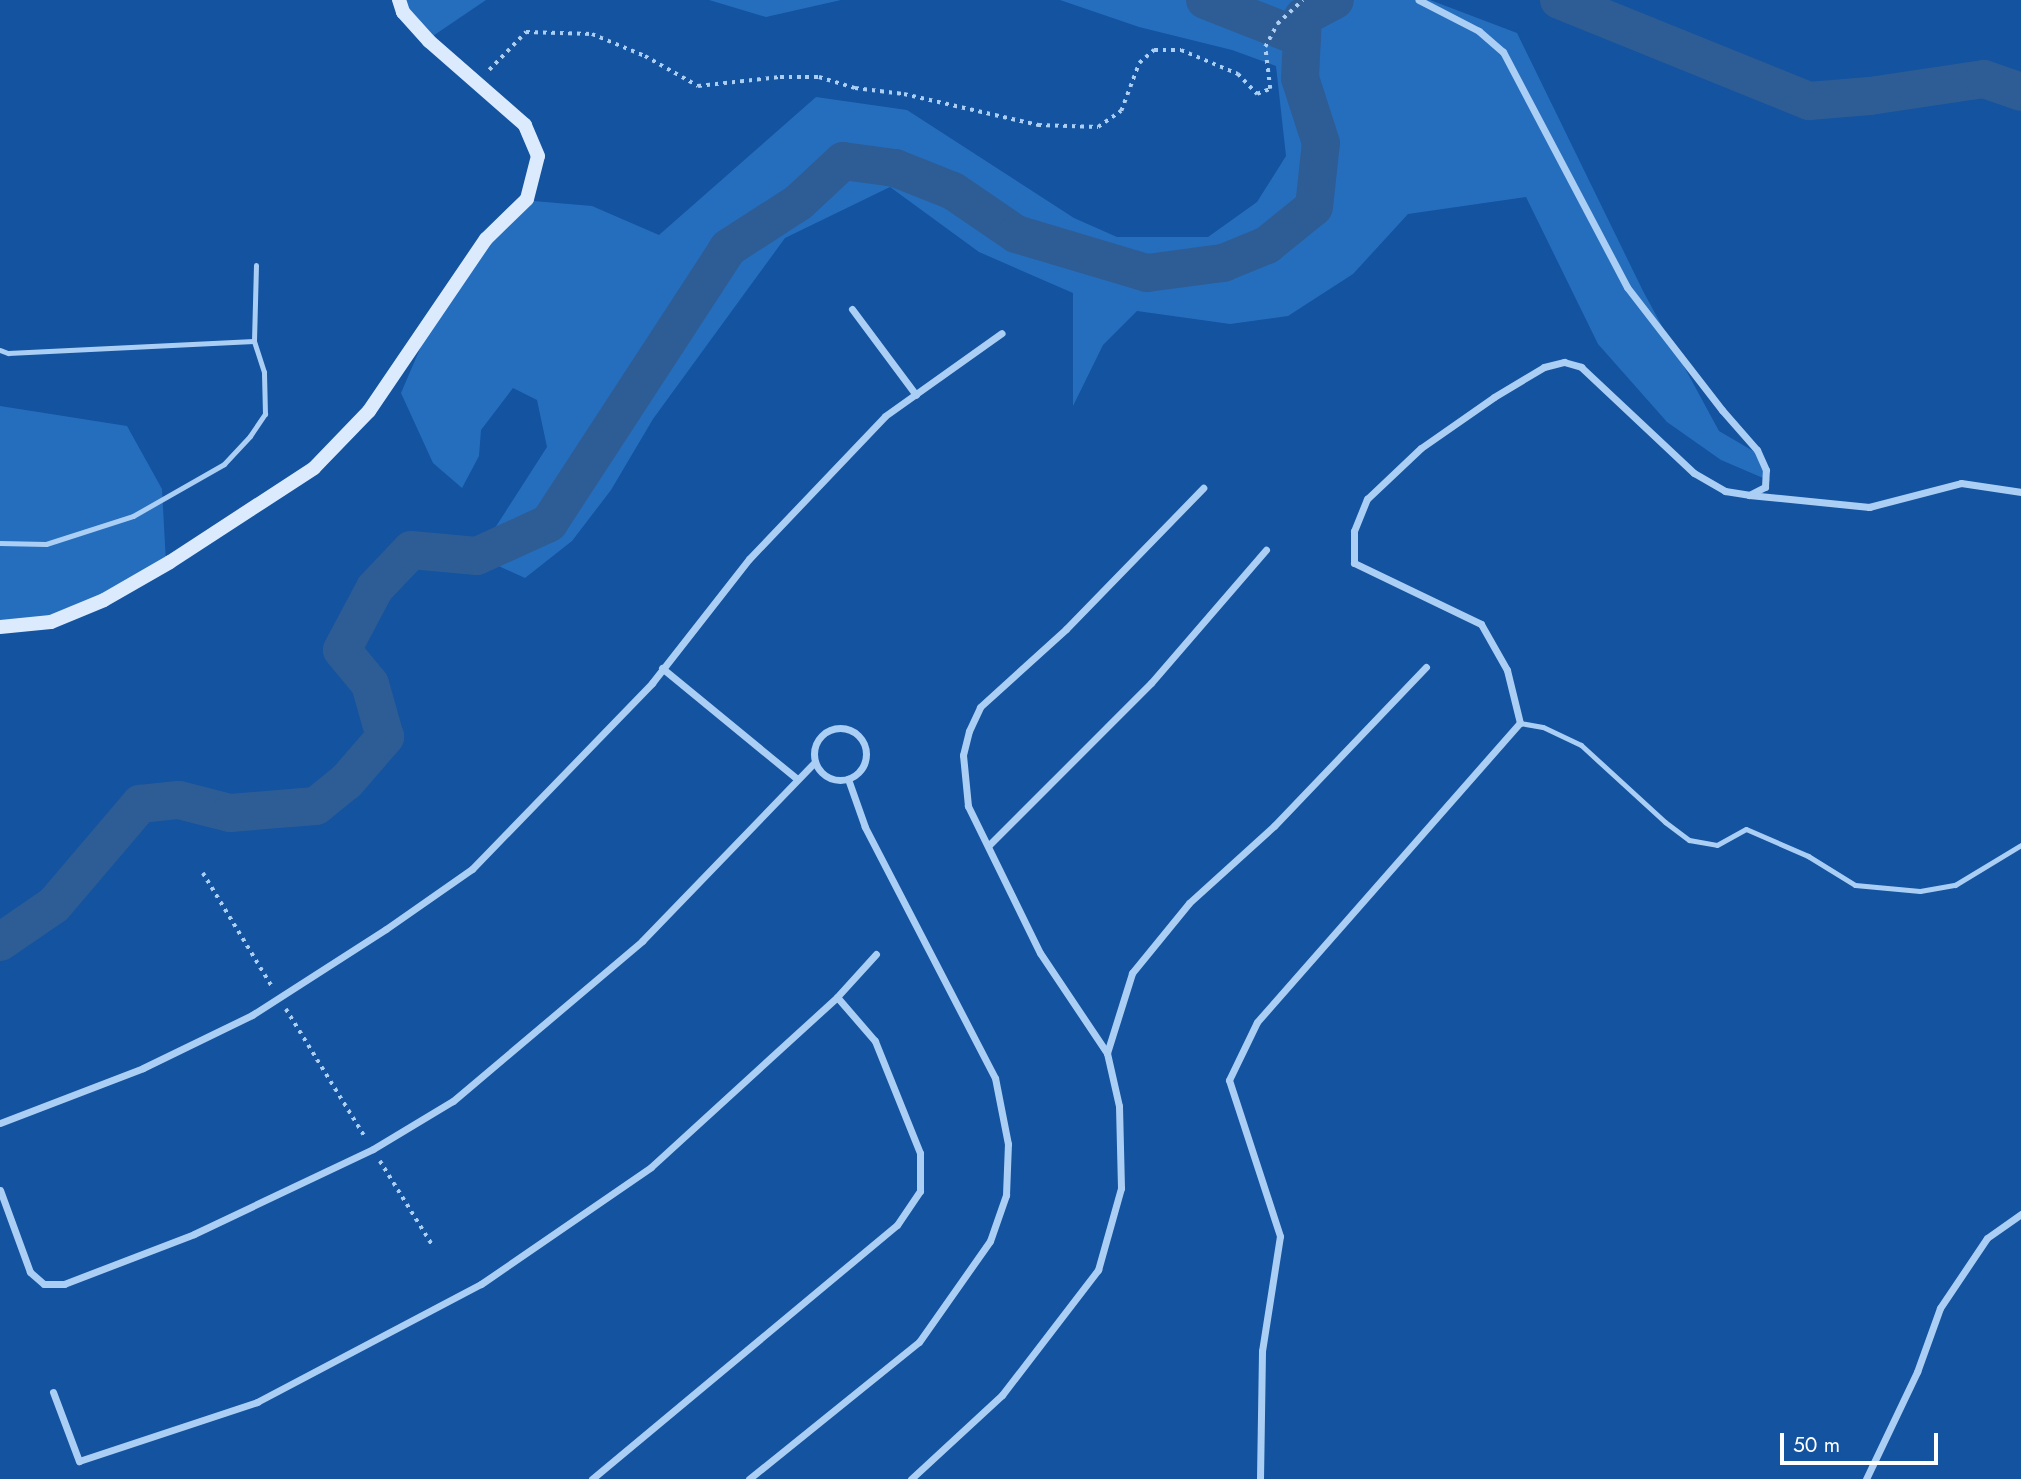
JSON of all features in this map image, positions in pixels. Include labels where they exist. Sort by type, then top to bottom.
[{"type":"street","points":[[0,628],[51,622],[104,600],[170,562],[314,468],[369,411],[486,239],[527,199],[538,156],[525,125],[429,41],[404,12],[399,0]]},
{"type":"street","points":[[1419,0],[1479,31],[1503,52],[1627,287],[1721,410],[1757,450],[1766,470],[1765,487],[1749,495]]},
{"type":"street","points":[[852,309],[916,395]]},
{"type":"street","points":[[0,1123],[144,1068],[252,1015],[472,869],[652,683],[757,550],[885,416],[1002,333]]},
{"type":"street","points":[[1260,1479],[1262,1352],[1280,1236],[1230,1080],[1257,1021],[1520,723],[1507,670],[1481,624],[1354,563],[1354,531],[1367,499],[1432,440],[1544,367],[1564,362],[1581,367],[1694,473],[1725,491],[1869,507],[1961,484],[2021,492]]},
{"type":"street","points":[[911,1479],[1002,1395],[1098,1270],[1121,1188],[1119,1105],[1107,1053],[1040,953],[968,806],[964,755],[969,731],[981,707],[1066,629],[1203,488]]},
{"type":"street","points":[[989,845],[1151,683],[1266,550]]},
{"type":"street","points":[[1107,1053],[1132,973],[1189,903],[1274,826],[1426,667]]},
{"type":"street","points":[[662,668],[797,779]]},
{"type":"street","points":[[845,727],[858,734],[866,746],[866,759],[860,772],[848,779],[834,780],[822,774],[814,763],[813,749],[820,736],[831,728],[845,727]]},
{"type":"street","points":[[0,1190],[30,1272],[44,1284],[64,1284],[194,1234],[373,1149],[453,1101],[642,941],[814,763]]},
{"type":"street","points":[[750,1479],[919,1342],[990,1241],[1006,1195],[1008,1144],[995,1078],[865,827],[848,779]]},
{"type":"street","points":[[53,1392],[79,1461],[257,1402],[481,1284],[652,1167],[837,996],[876,954]]},
{"type":"street","points":[[592,1479],[897,1225],[920,1191],[919,1153],[880,1053],[874,1041],[837,996]]},
{"type":"street","points":[[1866,1479],[1917,1372],[1940,1308],[1987,1238],[2021,1214]]},
{"type":"lane","points":[[0,543],[46,544],[134,516],[224,464],[250,436],[265,414],[264,372],[254,341],[256,265]]},
{"type":"lane","points":[[0,350],[8,353],[254,341]]},
{"type":"lane","points":[[1520,723],[1543,727],[1581,745],[1665,822],[1689,840],[1717,845],[1746,829],[1808,856],[1855,885],[1920,891],[1955,885],[2021,845]]},
{"type":"path","points":[[478,83],[526,32],[592,34],[645,56],[698,86],[780,77],[819,77],[855,88],[917,97],[1038,125],[1098,127],[1121,111],[1139,64],[1154,50],[1181,50],[1238,74],[1257,94],[1270,89],[1265,47],[1277,24],[1303,0]]},
{"type":"path","points":[[203,873],[433,1246]]},
{"type":"shaded area","points":[[394,0],[486,0],[424,42]]},
{"type":"shaded area","points":[[709,0],[841,0],[766,17]]},
{"type":"shaded area","points":[[1060,0],[1430,0],[1517,33],[1643,291],[1719,431],[1760,455],[1770,481],[1721,460],[1667,422],[1598,344],[1526,197],[1408,214],[1353,274],[1288,316],[1230,324],[1137,311],[1103,345],[1073,406],[1073,293],[979,252],[890,187],[785,238],[653,419],[611,490],[572,541],[525,578],[477,556],[547,447],[537,400],[513,388],[481,430],[479,456],[462,488],[433,463],[401,393],[443,295],[522,200],[592,206],[659,235],[816,97],[907,110],[1074,218],[1117,237],[1208,237],[1257,202],[1286,156],[1276,66],[1232,50],[1139,27]]},
{"type":"shaded area","points":[[0,406],[127,426],[162,489],[166,563],[46,623],[0,628]]},
{"type":"waterway","points":[[1205,0],[1302,38]]},
{"type":"waterway","points":[[0,942],[54,905],[140,804],[179,800],[230,813],[316,806],[346,782],[385,737],[370,684],[342,650],[375,588],[411,550],[477,556],[549,523],[728,248],[799,202],[843,161],[895,168],[953,191],[1016,234],[1147,273],[1223,263],[1267,245],[1314,207],[1321,143],[1300,78],[1303,17],[1335,0]]},
{"type":"waterway","points":[[1559,0],[1809,101],[1870,96],[1984,79],[2021,92]]}]
